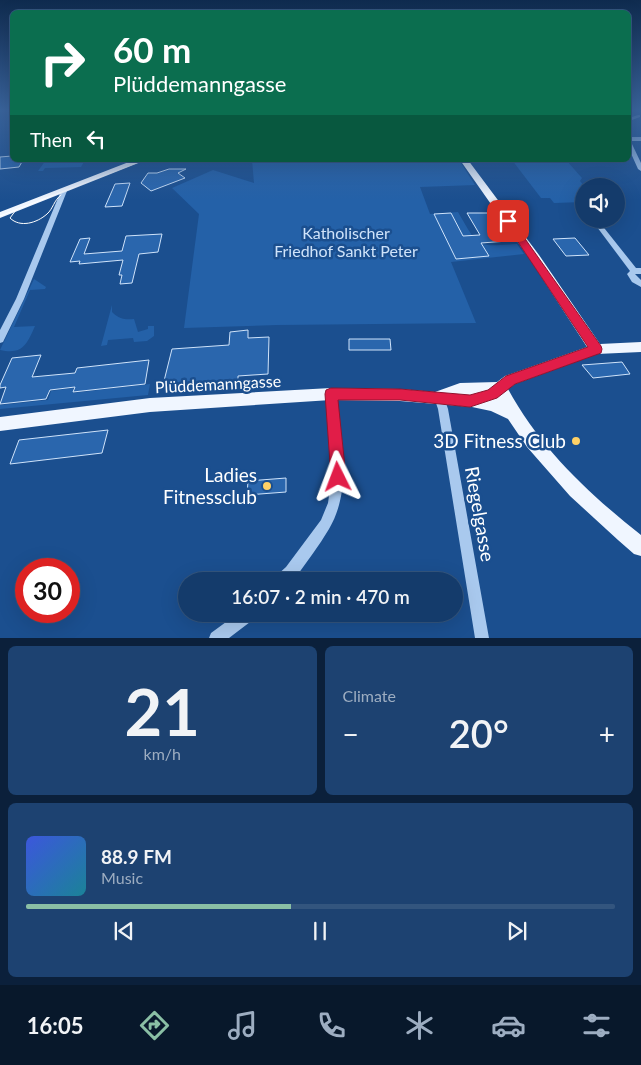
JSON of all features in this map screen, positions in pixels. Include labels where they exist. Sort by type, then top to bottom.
[{"type":"main road","points":[[0,215],[137,162]]},
{"type":"main road","points":[[467,164],[536,258],[596,349]]},
{"type":"main road","name":"Plüddemanngasse","points":[[0,424],[150,405],[331,394],[439,397],[448,400],[470,401],[492,394],[510,380],[596,349],[641,347]]},
{"type":"main road","name":"Plüddemanngasse","points":[[439,397],[447,391],[486,386],[500,388]]},
{"type":"main road","points":[[500,388],[514,414],[544,455],[587,499],[641,547]]},
{"type":"main road","points":[[470,401],[493,405],[514,414]]},
{"type":"street","points":[[631,148],[641,169]]},
{"type":"street","points":[[0,339],[26,284],[64,190]]},
{"type":"street","points":[[602,228],[638,271],[631,276],[641,284]]},
{"type":"street","points":[[291,572],[325,524],[334,503],[339,467],[331,394]]},
{"type":"street","name":"Riegelgasse","points":[[439,397],[443,409],[482,638]]},
{"type":"street","points":[[216,638],[238,622]]},
{"type":"green space","points":[[45,162],[84,162],[81,167],[45,168],[43,171],[38,171]]},
{"type":"green space","name":"Katholischer Friedhof Sankt Peter","points":[[252,162],[460,162],[475,185],[420,187],[430,214],[458,212],[470,233],[480,243],[485,245],[517,244],[524,254],[451,262],[476,323],[184,328],[199,214],[172,188],[213,170],[254,183]]},
{"type":"green space","points":[[514,162],[568,162],[582,178],[575,178],[575,202],[554,203],[550,198],[541,198]]},
{"type":"green space","points":[[34,279],[46,287],[45,289],[30,290],[14,327],[35,326],[23,347],[14,351],[0,350]]},
{"type":"green space","points":[[112,305],[112,312],[120,318],[134,319],[138,332],[148,329],[148,326],[154,326],[154,336],[147,341],[134,342],[133,338],[108,340],[107,345],[101,346]]},
{"type":"green space","points":[[150,384],[148,395],[0,409],[0,405],[48,400],[51,391],[73,388],[73,393]]},
{"type":"building","points":[[10,156],[10,162],[22,162],[19,167],[0,169],[0,157]]},
{"type":"building","points":[[169,169],[186,169],[178,173],[185,178],[151,191],[141,183],[148,173],[157,173]]},
{"type":"building","points":[[130,183],[122,206],[105,207],[115,184]]},
{"type":"building","points":[[451,213],[463,236],[480,235],[467,213],[489,213],[495,221],[499,220],[509,236],[505,236],[508,241],[481,243],[489,256],[456,259],[434,214]]},
{"type":"building","points":[[162,234],[158,252],[139,254],[132,283],[120,284],[122,275],[119,275],[123,260],[79,264],[80,261],[70,262],[80,239],[90,238],[84,254],[122,251],[126,236]]},
{"type":"building","points":[[575,238],[589,255],[566,256],[553,239]]},
{"type":"building","points":[[248,330],[248,338],[269,337],[268,374],[238,376],[238,381],[218,384],[163,385],[172,349],[229,345],[230,332]]},
{"type":"building","points":[[349,339],[390,339],[391,350],[349,350]]},
{"type":"building","points":[[41,355],[32,377],[75,373],[77,368],[149,360],[145,384],[73,392],[75,387],[50,390],[46,399],[0,404],[6,387],[0,388],[0,385],[12,358]]},
{"type":"building","points":[[622,362],[630,374],[593,378],[582,365]]},
{"type":"building","points":[[108,430],[102,453],[10,464],[19,440]]},
{"type":"building","name":"Ladies Fitnessclub","points":[[286,478],[286,492],[247,495],[248,481]]},
{"type":"tram line","points":[[0,216],[139,162]]},
{"type":"tram line","points":[[16,210],[10,218],[14,221],[23,224],[34,222],[47,214],[61,195]]},
{"type":"place","name":"3D Fitness Club","points":[[576,441]]},
{"type":"place","name":"Ladies Fitnessclub","points":[[267,486]]},
{"type":"route","points":[[338,477],[339,467],[333,428],[331,394],[400,395],[470,401],[492,394],[510,380],[596,349],[536,258],[508,221]]}]
